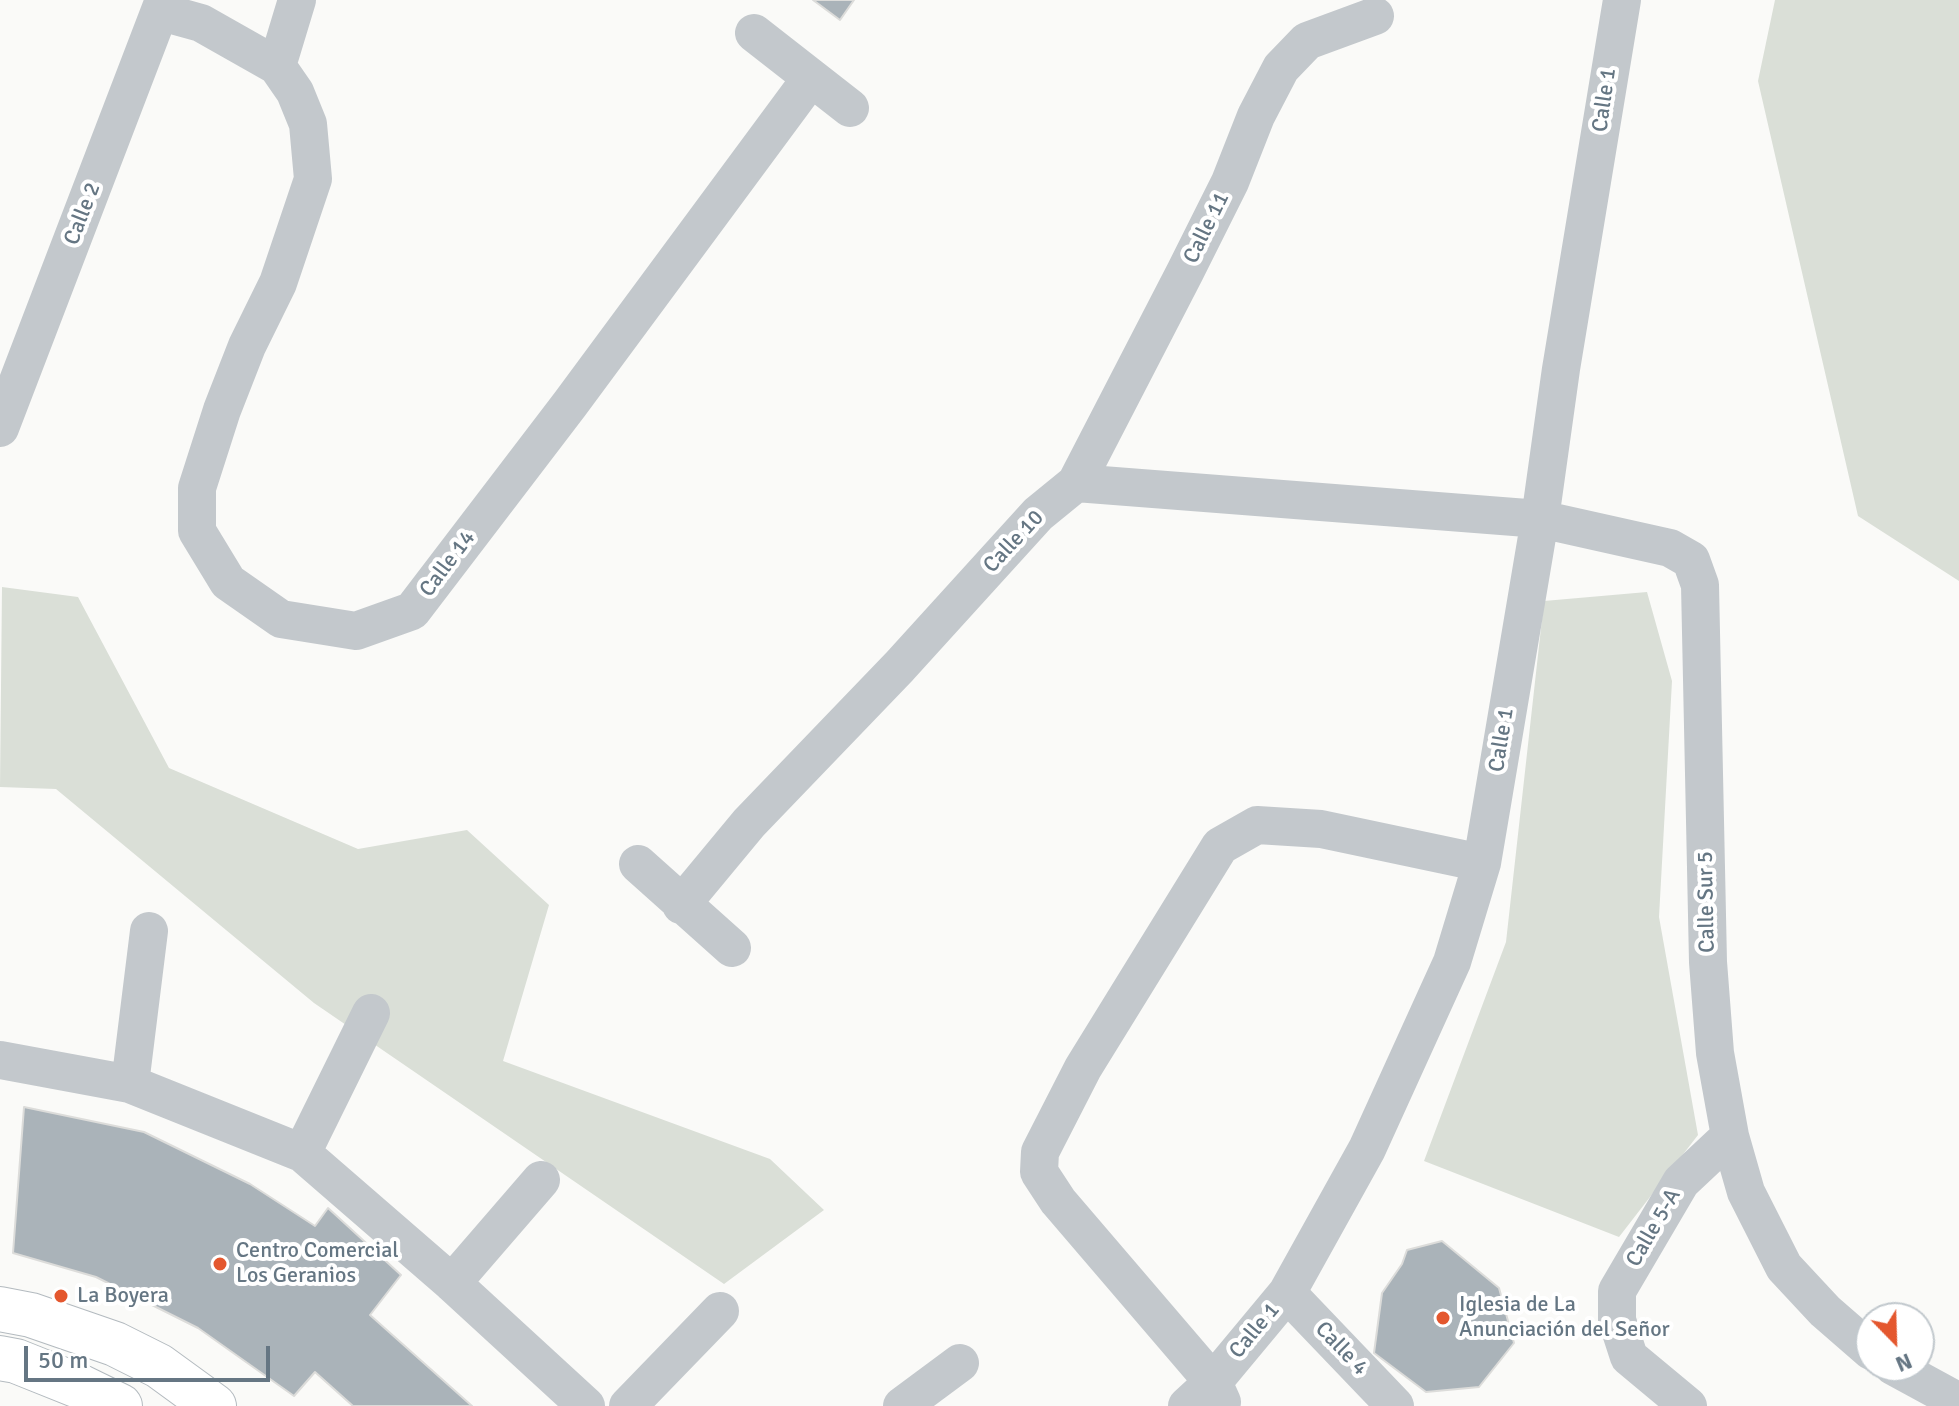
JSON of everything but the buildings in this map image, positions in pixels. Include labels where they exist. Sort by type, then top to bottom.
[{"type":"main road","points":[[0,1309],[31,1315],[115,1344],[159,1366],[214,1406]]},
{"type":"main road","points":[[0,1358],[16,1361],[120,1406]]},
{"type":"street","points":[[277,66],[297,0]]},
{"type":"street","name":"Calle 1","points":[[1208,1398],[1287,1293],[1367,1149],[1452,962],[1482,863],[1622,0]]},
{"type":"street","name":"Calle 14","points":[[162,6],[201,23],[277,66],[295,92],[308,124],[313,179],[278,283],[247,346],[218,423],[197,488],[197,531],[228,582],[281,619],[356,631],[412,611],[570,404],[811,78]]},
{"type":"street","name":"Calle 2","points":[[0,428],[162,6]]},
{"type":"street","name":"Calle 11","points":[[1076,483],[1230,182],[1256,116],[1281,68],[1307,41],[1375,16]]},
{"type":"street","points":[[754,33],[850,108]]},
{"type":"street","points":[[1076,483],[1540,519]]},
{"type":"street","name":"Calle 10","points":[[681,905],[749,823],[899,667],[1038,514],[1076,483]]},
{"type":"street","name":"Calle Sur 5","points":[[1540,519],[1670,548],[1691,560],[1700,585],[1708,962],[1715,1053],[1730,1136],[1746,1192],[1784,1267],[1825,1311],[1855,1337]]},
{"type":"street","points":[[1208,1398],[1039,1172],[1040,1152],[1083,1068],[1220,846],[1257,825],[1321,829],[1482,863]]},
{"type":"street","points":[[638,864],[732,948]]},
{"type":"street","points":[[130,1084],[149,931]]},
{"type":"street","points":[[302,1153],[371,1013]]},
{"type":"street","points":[[0,1060],[130,1084],[302,1153],[452,1283],[586,1406]]},
{"type":"street","name":"Calle 5-A","points":[[1688,1406],[1629,1357],[1617,1320],[1617,1291],[1681,1182],[1730,1136]]},
{"type":"street","points":[[452,1283],[541,1180]]},
{"type":"street","name":"Calle 4","points":[[1287,1293],[1395,1406]]},
{"type":"street","points":[[628,1406],[720,1311]]},
{"type":"street","points":[[902,1406],[960,1363]]},
{"type":"street","points":[[1922,1382],[1959,1402]]},
{"type":"shaded area","points":[[1775,0],[1959,0],[1959,581],[1858,516],[1758,81]]},
{"type":"shaded area","points":[[2,587],[78,597],[169,768],[358,849],[467,830],[549,905],[503,1061],[770,1159],[824,1210],[724,1284],[314,1003],[56,789],[0,787]]},
{"type":"shaded area","points":[[1647,592],[1672,681],[1659,917],[1698,1135],[1619,1237],[1424,1161],[1506,942],[1544,601]]},
{"type":"place","name":"Centro Comercial Los Geranios","points":[[220,1264]]},
{"type":"place","name":"La Boyera","points":[[61,1296]]},
{"type":"place","name":"Iglesia de La Anunciación del Señor","points":[[1443,1318]]}]
